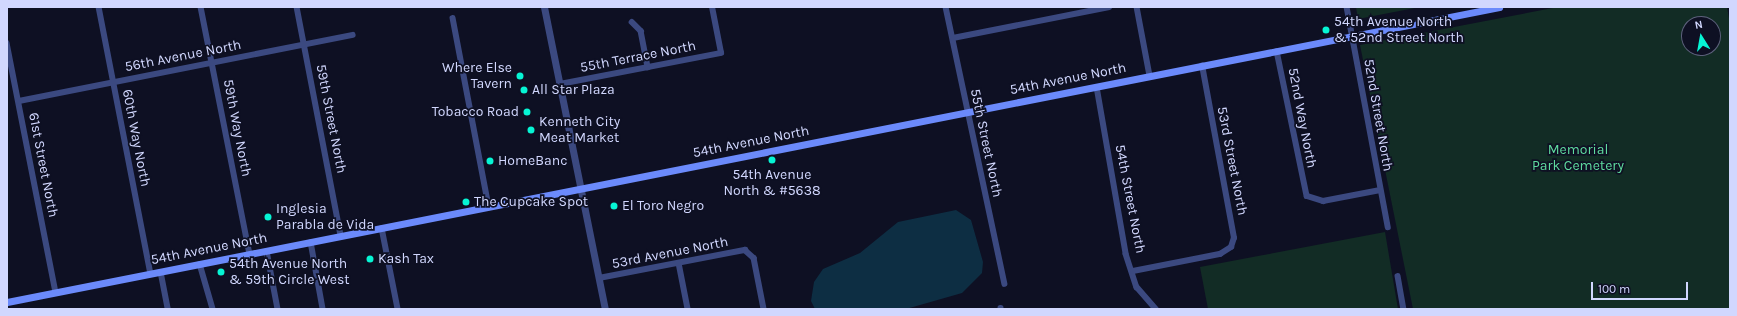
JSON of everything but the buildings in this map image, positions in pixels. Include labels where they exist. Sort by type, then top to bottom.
[{"type":"main road","name":"54th Avenue North","points":[[7,302],[1499,7]]},
{"type":"street","name":"60th Way North","points":[[99,7],[151,274]]},
{"type":"street","name":"59th Way North","points":[[201,7],[250,254]]},
{"type":"street","name":"59th Street North","points":[[297,7],[341,236]]},
{"type":"street","points":[[544,7],[582,189],[605,309]]},
{"type":"street","name":"55th Terrace North","points":[[560,84],[721,53],[712,7]]},
{"type":"street","name":"55th Street North","points":[[946,7],[967,112],[1005,284]]},
{"type":"street","points":[[953,38],[1109,7]]},
{"type":"street","points":[[1137,7],[1150,76]]},
{"type":"street","name":"52nd Street North","points":[[1347,7],[1351,36],[1388,227]]},
{"type":"street","points":[[453,18],[489,207]]},
{"type":"street","points":[[632,22],[641,31],[648,67]]},
{"type":"street","name":"56th Avenue North","points":[[19,101],[353,35]]},
{"type":"street","name":"61st Street North","points":[[7,43],[56,292]]},
{"type":"street","name":"52nd Way North","points":[[1277,51],[1303,189],[1307,196],[1323,201],[1380,190]]},
{"type":"street","name":"53rd Street North","points":[[1133,272],[1220,254],[1230,247],[1234,238],[1202,66]]},
{"type":"street","name":"54th Street North","points":[[1097,87],[1126,254],[1137,287],[1156,309]]},
{"type":"street","points":[[382,228],[398,309]]},
{"type":"street","points":[[311,242],[323,309]]},
{"type":"street","name":"53rd Avenue North","points":[[599,278],[745,250],[754,258],[764,309]]},
{"type":"street","points":[[267,251],[278,309]]},
{"type":"street","points":[[679,263],[688,309]]},
{"type":"street","points":[[200,264],[214,309]]},
{"type":"street","points":[[161,272],[168,309]]},
{"type":"street","points":[[1398,276],[1404,309]]},
{"type":"green space","points":[[1356,7],[1420,7],[1358,19]]},
{"type":"green space","name":"Memorial Park Cemetery","points":[[1558,7],[1727,7],[1730,24],[1730,309],[1413,309],[1360,45]]},
{"type":"green space","points":[[1385,232],[1398,309],[1208,309],[1200,267]]},
{"type":"water","points":[[956,210],[971,220],[983,262],[982,273],[962,293],[906,309],[815,309],[811,301],[814,282],[823,269],[860,253],[898,222]]},
{"type":"place","name":"54th Avenue North & 52nd Street North","points":[[1326,30]]},
{"type":"place","name":"Where Else Tavern","points":[[520,76]]},
{"type":"place","name":"All Star Plaza","points":[[524,90]]},
{"type":"place","name":"Tobacco Road","points":[[527,112]]},
{"type":"place","name":"Kenneth City Meat Market","points":[[531,130]]},
{"type":"place","name":"54th Avenue North & #5638","points":[[772,160]]},
{"type":"place","name":"HomeBanc","points":[[490,161]]},
{"type":"place","name":"The Cupcake Spot","points":[[466,202]]},
{"type":"place","name":"El Toro Negro","points":[[614,206]]},
{"type":"place","name":"Inglesia Parabla de Vida","points":[[268,217]]},
{"type":"place","name":"Kash Tax","points":[[370,259]]},
{"type":"place","name":"54th Avenue North & 59th Circle West","points":[[221,272]]}]
